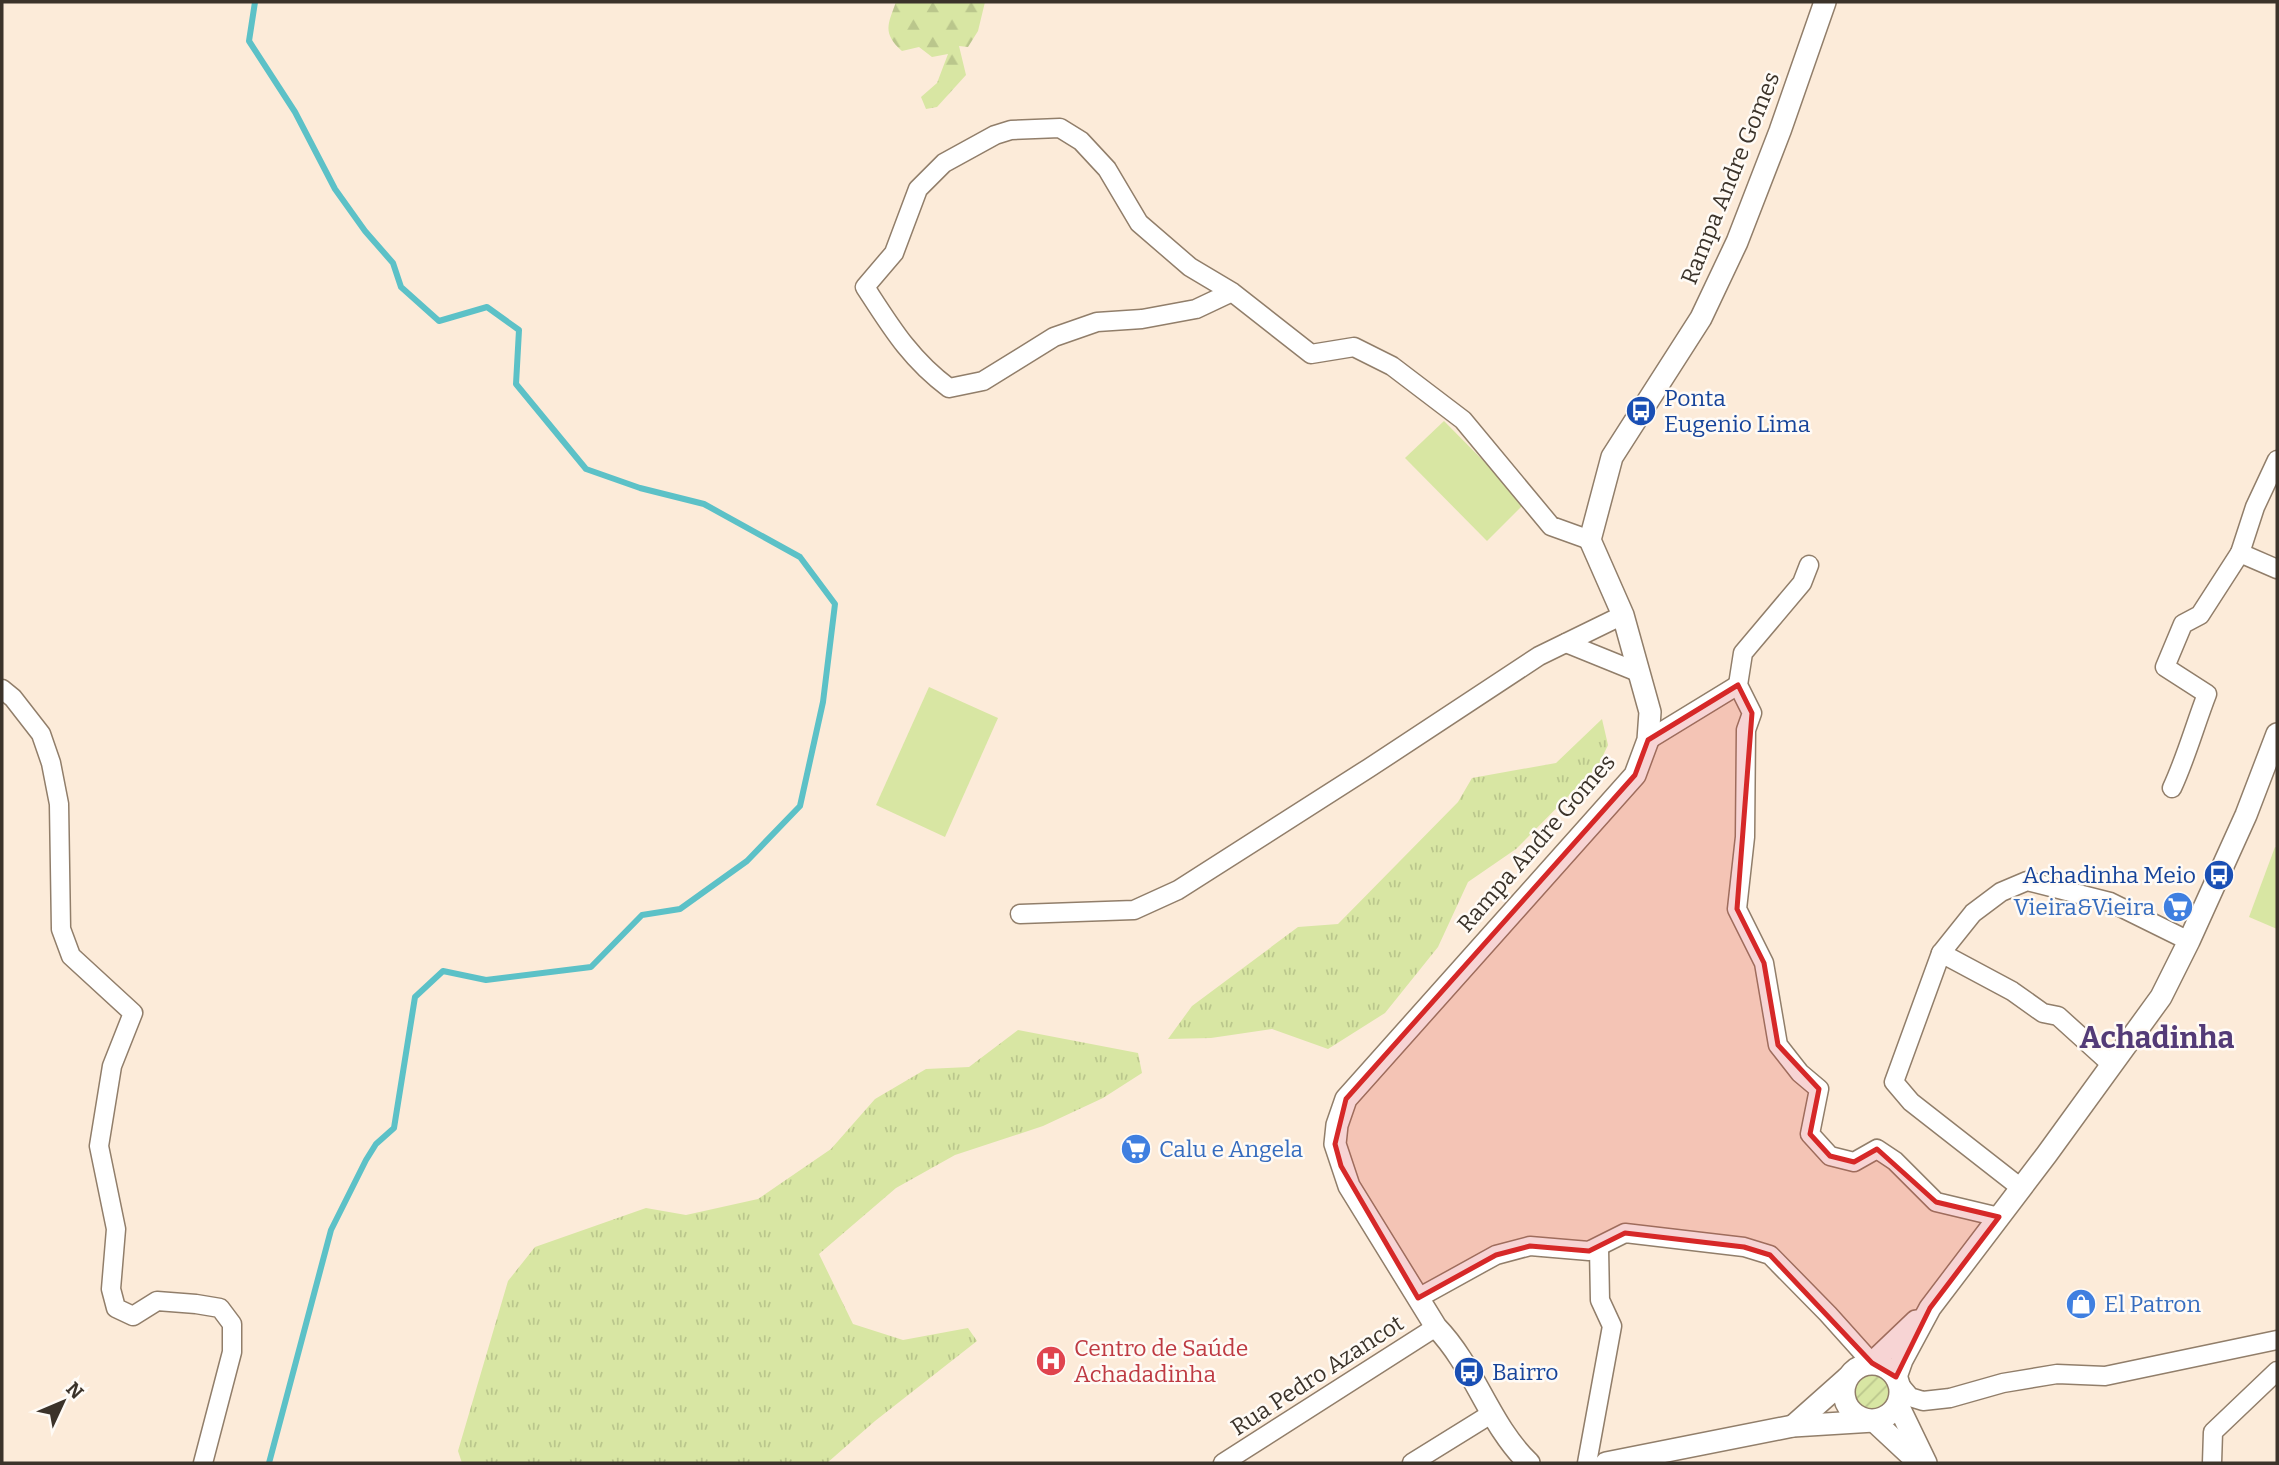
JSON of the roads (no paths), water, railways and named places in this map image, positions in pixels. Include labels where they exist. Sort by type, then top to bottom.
[{"type":"street","name":"Rampa Andre Gomes","points":[[1529,1463],[1491,1414],[1452,1344],[1436,1327],[1349,1186],[1335,1144],[1336,1125],[1346,1099],[1635,775],[1648,740],[1650,712],[1623,615],[1590,540],[1612,457],[1701,318],[1737,242],[1780,131],[1825,2]]},
{"type":"street","points":[[1232,292],[1196,309],[1142,319],[1097,322],[1054,337],[984,381],[949,388],[929,373],[901,342],[865,287],[894,253],[918,189],[944,163],[995,135],[1011,130],[1060,128],[1081,141],[1107,169],[1139,223],[1190,267],[1232,292],[1311,354],[1354,347],[1392,366],[1463,420],[1552,526],[1590,540]]},
{"type":"street","points":[[2172,788],[2207,694],[2165,667],[2183,624],[2200,615],[2240,553],[2255,507],[2277,460]]},
{"type":"street","points":[[2240,553],[2277,569]]},
{"type":"street","points":[[1809,565],[1802,583],[1743,653],[1738,685],[1752,713],[1746,730],[1745,837],[1737,909],[1764,963],[1778,1045],[1800,1073],[1819,1089],[1810,1135],[1830,1156],[1854,1162],[1877,1149],[1895,1161],[1936,1202],[1999,1217]]},
{"type":"street","points":[[1020,914],[1134,910],[1178,890],[1539,656],[1623,615]]},
{"type":"street","points":[[1566,643],[1640,673]]},
{"type":"street","points":[[1648,740],[1738,685]]},
{"type":"street","points":[[2,689],[13,698],[41,734],[51,763],[60,804],[61,929],[71,956],[133,1013],[112,1066],[99,1146],[116,1229],[111,1289],[116,1308],[133,1316],[157,1301],[196,1304],[220,1308],[232,1324],[232,1352],[203,1463]]},
{"type":"street","points":[[1606,1463],[1793,1426],[1874,1421],[1888,1416],[1898,1405],[1901,1391],[1898,1380],[1902,1360],[1930,1308],[2161,997],[2246,815],[2277,734]]},
{"type":"street","points":[[2021,1188],[1911,1102],[1894,1082],[1941,953],[1973,913],[2001,892],[2027,881],[2110,902],[2189,940]]},
{"type":"street","points":[[1941,953],[2012,991],[2043,1013],[2058,1016],[2111,1064]]},
{"type":"street","points":[[1418,1298],[1496,1255],[1530,1246],[1589,1251],[1625,1233],[1744,1247],[1770,1255],[1872,1363],[1890,1370],[1910,1397],[1923,1401],[1950,1398],[2003,1383],[2057,1374],[2105,1376],[2277,1340]]},
{"type":"street","points":[[1587,1463],[1612,1326],[1600,1300],[1599,1248]]},
{"type":"street","points":[[1793,1426],[1859,1366],[1872,1363],[1930,1308]]},
{"type":"street","name":"Rua Pedro Azancot","points":[[1223,1463],[1436,1327]]},
{"type":"street","points":[[2212,1463],[2213,1432],[2277,1371]]},
{"type":"street","points":[[1847,1378],[1844,1387],[1846,1404],[1859,1417],[1874,1421],[1919,1463]]},
{"type":"street","points":[[1898,1405],[1926,1463]]},
{"type":"street","points":[[1412,1463],[1491,1414]]},
{"type":"waterway","points":[[255,2],[249,41],[295,112],[335,189],[365,231],[393,263],[401,287],[439,321],[487,307],[519,330],[516,384],[586,469],[640,488],[704,504],[800,557],[835,604],[823,702],[800,806],[747,861],[680,909],[642,915],[591,967],[486,980],[443,971],[415,997],[394,1128],[376,1144],[366,1160],[331,1230],[269,1463]]},
{"type":"place","name":"Ponta Eugenio Lima","points":[[1641,411]]},
{"type":"place","name":"Achadinha Meio","points":[[2219,875]]},
{"type":"place","name":"Vieira&Vieira","points":[[2178,907]]},
{"type":"place","name":"Calu e Angela","points":[[1136,1149]]},
{"type":"place","name":"El Patron","points":[[2081,1304]]},
{"type":"place","name":"Centro de Saúde Achadadinha","points":[[1051,1361]]},
{"type":"place","name":"Bairro","points":[[1469,1372]]},
{"type":"district","name":"Achadinha","points":[[2157,1038]]}]
